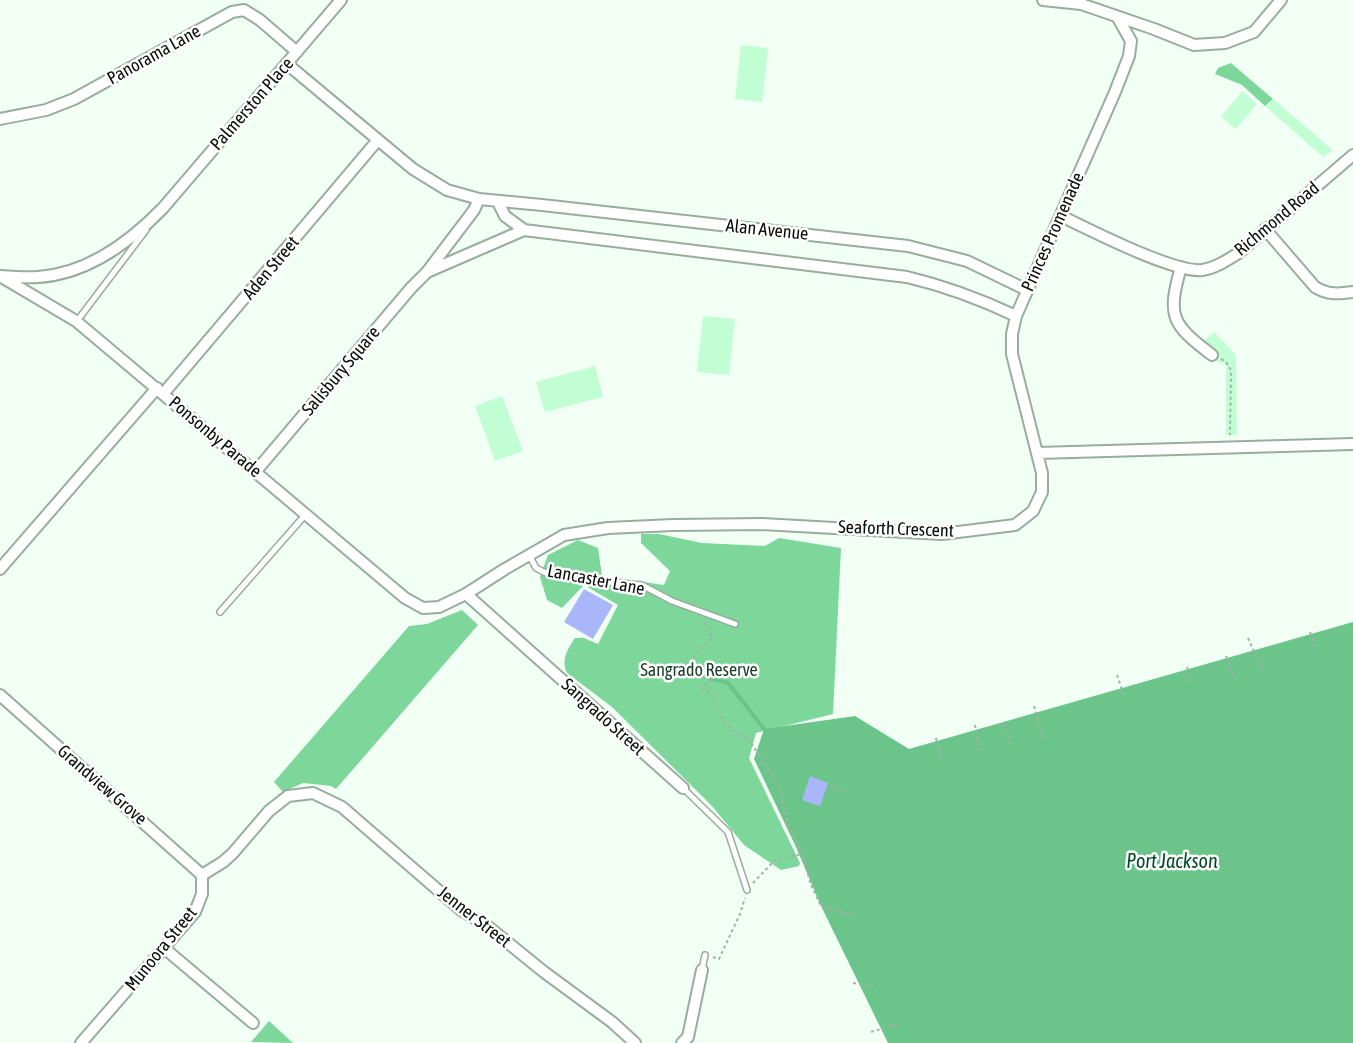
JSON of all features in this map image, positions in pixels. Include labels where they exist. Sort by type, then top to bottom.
[{"type":"street","name":"Palmerston Place","points":[[0,276],[40,277],[86,264],[123,245],[163,208],[341,0]]},
{"type":"street","points":[[1043,0],[1081,4],[1194,45],[1225,43],[1254,32],[1281,0]]},
{"type":"street","name":"Panorama Lane","points":[[0,119],[46,110],[74,99],[232,12],[244,10],[260,20],[297,52]]},
{"type":"street","name":"Princes Promenade","points":[[1037,453],[1012,354],[1012,334],[1016,316],[1116,92],[1129,56],[1131,41],[1118,18]]},
{"type":"street","name":"Alan Avenue","points":[[287,64],[413,169],[447,190],[498,202],[554,206],[908,246],[967,261],[1027,290]]},
{"type":"street","name":"Aden Street","points":[[0,569],[160,391],[378,141]]},
{"type":"street","name":"Richmond Road","points":[[1061,216],[1161,261],[1202,270],[1222,263],[1240,252],[1353,155]]},
{"type":"street","points":[[427,272],[474,210],[479,199]]},
{"type":"street","points":[[498,202],[505,216],[524,231]]},
{"type":"street","points":[[1265,230],[1315,287],[1324,293],[1353,292]]},
{"type":"street","name":"Alan Avenue","points":[[427,272],[524,231],[907,277],[937,284],[982,300],[1016,316]]},
{"type":"street","points":[[1180,267],[1172,308],[1177,323],[1212,355]]},
{"type":"street","name":"Salisbury Square","points":[[256,471],[427,272]]},
{"type":"street","name":"Ponsonby Parade","points":[[0,276],[76,321],[405,598],[423,608],[439,607],[466,594]]},
{"type":"street","points":[[1037,453],[1353,444]]},
{"type":"street","name":"Seaforth Crescent","points":[[466,594],[564,535],[608,528],[762,524],[942,534],[1015,525],[1033,511],[1042,492],[1042,472],[1037,453]]},
{"type":"street","name":"Sangrado Street","points":[[466,594],[683,788]]},
{"type":"street","name":"Grandview Grove","points":[[0,695],[202,875]]},
{"type":"street","name":"Jenner Street","points":[[202,875],[233,853],[268,811],[288,796],[313,793],[349,813],[461,910],[486,925],[544,972],[612,1022],[635,1043]]},
{"type":"street","name":"Munoora Street","points":[[81,1043],[195,912],[202,894],[202,875]]},
{"type":"street","points":[[164,948],[253,1023]]},
{"type":"street","points":[[682,1043],[688,1037],[702,970]]},
{"type":"lane","name":"Palmerston Place","points":[[76,321],[163,208]]},
{"type":"lane","points":[[220,612],[306,513]]},
{"type":"lane","name":"Lancaster Lane","points":[[529,555],[536,568],[548,574],[573,579],[642,585],[672,601],[735,624]]},
{"type":"lane","name":"Sangrado Street","points":[[683,788],[728,832],[747,890]]},
{"type":"lane","points":[[702,970],[705,955]]},
{"type":"path","points":[[1212,355],[1226,362],[1231,370],[1230,447]]},
{"type":"path","points":[[700,610],[704,622],[711,631],[711,639],[694,656],[692,666],[704,667],[708,675],[710,680],[702,688],[710,692],[722,719],[733,731],[748,738],[779,786],[787,821],[821,906],[857,916]]},
{"type":"path","points":[[1310,632],[1316,649]]},
{"type":"path","points":[[1248,638],[1262,670]]},
{"type":"path","points":[[1226,656],[1234,678]]},
{"type":"path","points":[[1186,667],[1191,682]]},
{"type":"path","points":[[1117,675],[1125,698]]},
{"type":"path","points":[[1034,706],[1043,738]]},
{"type":"path","points":[[1005,724],[1012,747]]},
{"type":"path","points":[[975,725],[979,751]]},
{"type":"path","points":[[936,738],[941,759]]},
{"type":"path","points":[[830,787],[849,793]]},
{"type":"path","points":[[705,955],[719,958],[740,914],[747,890],[775,860],[802,854]]},
{"type":"path","points":[[853,983],[875,987]]},
{"type":"path","points":[[871,1032],[897,1024]]},
{"type":"shaded area","points":[[741,45],[768,48],[762,102],[735,99]]},
{"type":"shaded area","points":[[1242,91],[1257,104],[1236,129],[1221,117]]},
{"type":"shaded area","points":[[1273,99],[1333,150],[1323,157],[1265,106]]},
{"type":"shaded area","points":[[703,316],[735,319],[729,375],[697,372]]},
{"type":"shaded area","points":[[1214,332],[1236,355],[1237,435],[1226,435],[1226,365],[1214,360],[1217,351],[1202,343]]},
{"type":"shaded area","points":[[595,366],[603,397],[545,412],[536,382]]},
{"type":"shaded area","points":[[502,396],[523,451],[495,461],[475,406]]},
{"type":"green space","points":[[1231,63],[1273,99],[1265,106],[1242,85],[1215,74],[1218,68]]},
{"type":"green space","name":"Sangrado Reserve","points":[[641,534],[659,534],[702,543],[765,546],[779,538],[841,548],[833,714],[756,733],[749,758],[800,863],[799,866],[781,870],[744,845],[712,806],[612,707],[567,673],[566,655],[575,638],[584,638],[598,644],[618,605],[584,585],[562,608],[547,600],[540,577],[548,555],[578,540],[598,548],[602,576],[664,585],[670,571],[641,543]]},
{"type":"green space","points":[[462,610],[478,625],[336,789],[331,786],[303,783],[283,792],[274,782],[409,626],[427,624]]},
{"type":"green space","points":[[269,1021],[293,1043],[251,1042]]},
{"type":"water","name":"Port Jackson","points":[[1353,622],[1353,1043],[888,1043],[821,906],[754,759],[764,729],[855,716],[909,749]]},
{"type":"building","points":[[584,589],[613,605],[593,639],[564,622]]},
{"type":"building","points":[[810,776],[828,783],[820,806],[802,800]]},
{"type":"waterway","points":[[694,674],[728,683],[764,729]]}]
